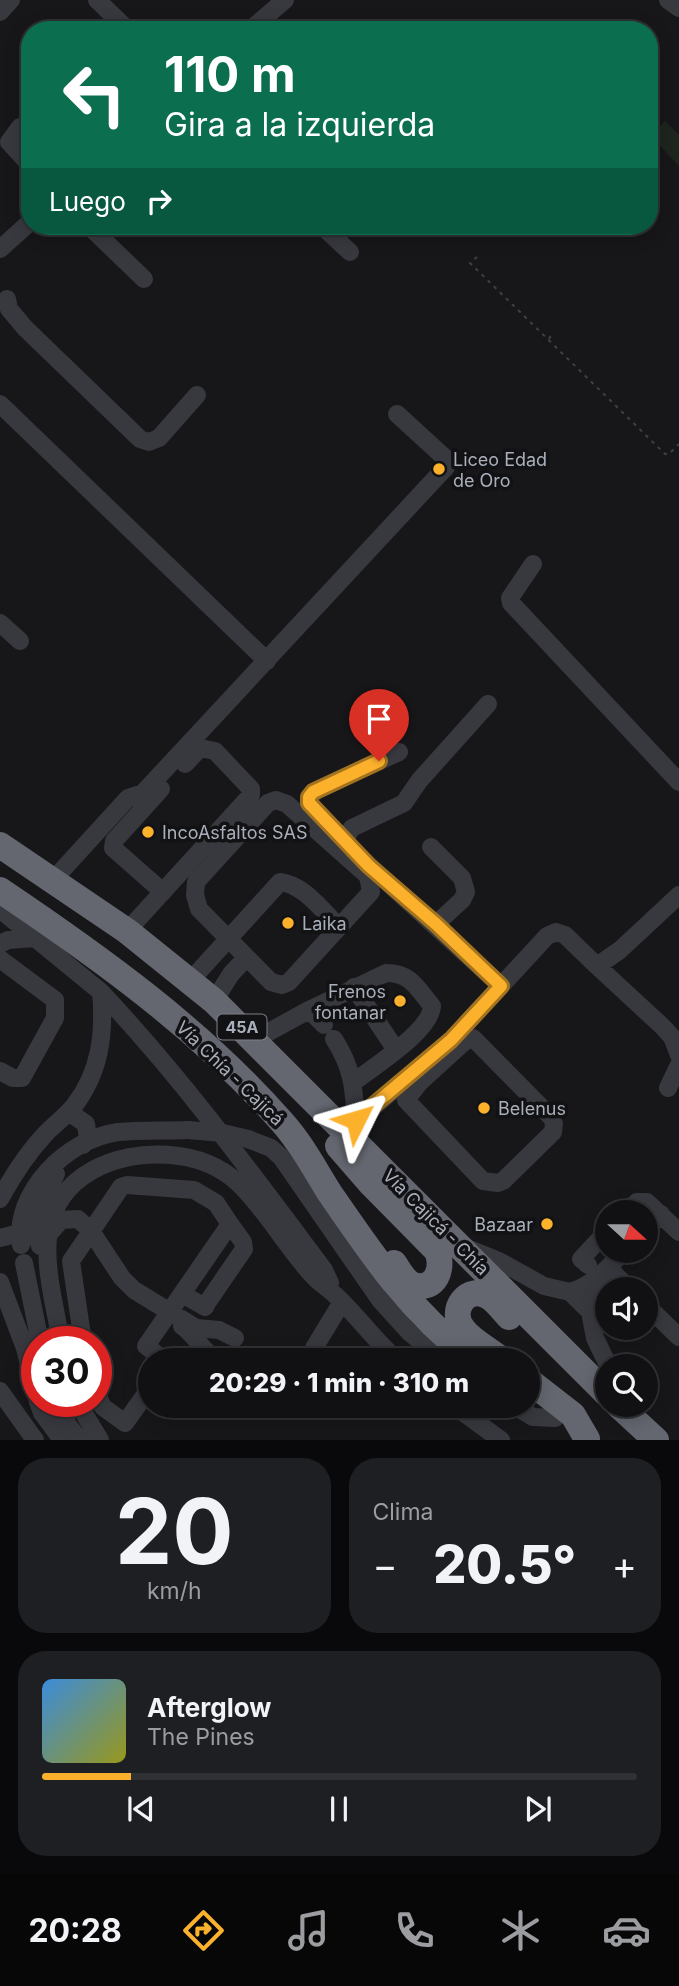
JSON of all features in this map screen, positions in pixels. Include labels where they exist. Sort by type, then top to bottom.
[{"type":"highway","name":"Vía Cajicá - Chía","points":[[0,845],[127,930],[214,1001],[304,1088],[351,1125],[455,1243],[595,1382]]},
{"type":"highway","name":"Vía Chía - Cajicá","points":[[0,906],[71,938],[149,997],[213,1053],[284,1123],[396,1287],[426,1320],[459,1348]]},
{"type":"highway","points":[[304,1088],[316,1121],[371,1185],[436,1251],[441,1261],[439,1273],[433,1281],[424,1285],[413,1284],[403,1278],[353,1201],[327,1188]]},
{"type":"highway","points":[[487,1348],[463,1329],[457,1318],[458,1305],[466,1296],[476,1293],[488,1296],[527,1334],[546,1332]]},
{"type":"highway","points":[[540,1389],[573,1415],[588,1439]]},
{"type":"highway","points":[[540,1407],[588,1439]]},
{"type":"highway","points":[[632,1417],[656,1440]]},
{"type":"street","points":[[0,12],[10,0]]},
{"type":"street","points":[[97,0],[119,21]]},
{"type":"street","points":[[260,21],[285,0]]},
{"type":"street","points":[[668,0],[679,8]]},
{"type":"street","points":[[20,127],[9,142],[21,156]]},
{"type":"street","points":[[1,246],[21,229]]},
{"type":"street","points":[[98,235],[144,279]]},
{"type":"street","points":[[332,235],[350,252]]},
{"type":"street","points":[[7,299],[9,309],[25,328],[140,439],[149,442],[159,438],[197,395]]},
{"type":"street","points":[[0,404],[267,661]]},
{"type":"street","points":[[54,880],[128,798],[143,793],[446,467],[444,457],[397,414]]},
{"type":"street","points":[[533,564],[510,598],[511,603],[679,782]]},
{"type":"street","points":[[0,623],[20,642]]},
{"type":"street","points":[[344,840],[352,828],[404,803],[419,781],[488,704]]},
{"type":"street","points":[[127,930],[163,892],[251,795],[251,789],[215,751],[200,748],[114,841],[113,848],[163,892]]},
{"type":"street","points":[[399,752],[310,794],[308,800],[369,866],[436,924],[501,986]]},
{"type":"street","points":[[276,800],[287,804],[368,876],[371,891],[289,982],[282,985],[271,982],[228,940],[199,909],[195,895],[196,882],[268,803],[276,800]]},
{"type":"street","points":[[431,847],[462,878],[466,892],[436,924]]},
{"type":"street","points":[[190,981],[280,882],[290,883],[298,888],[339,927]]},
{"type":"street","points":[[597,966],[620,950],[679,895]]},
{"type":"street","points":[[0,906],[102,992],[157,1052],[247,1166],[324,1270],[339,1299]]},
{"type":"street","points":[[351,1125],[420,1074],[465,1041],[473,1038],[552,1118],[554,1124],[553,1132],[503,1181],[483,1181],[406,1100],[420,1074],[547,936],[556,932],[565,935],[663,1027],[672,1037],[679,1055]]},
{"type":"street","points":[[0,944],[8,940],[35,938]]},
{"type":"street","points":[[214,1001],[231,974],[246,958]]},
{"type":"street","points":[[0,959],[55,1000],[56,1009],[55,1018],[22,1078],[13,1079],[0,1071]]},
{"type":"street","points":[[254,1040],[386,973],[407,976],[432,1006],[432,1015],[396,1050],[354,1082]]},
{"type":"street","points":[[354,988],[396,1050]]},
{"type":"street","points":[[0,1199],[25,1158],[66,1115],[91,1078],[98,1060],[104,1019],[102,992]]},
{"type":"street","points":[[309,1010],[329,1032],[342,1052],[354,1082],[351,1125]]},
{"type":"street","points":[[668,1088],[679,1065]]},
{"type":"street","points":[[0,1238],[20,1239],[22,1214],[34,1188],[52,1166],[88,1139],[86,1124],[74,1115],[66,1115]]},
{"type":"street","points":[[49,1269],[37,1240],[36,1224],[46,1192],[76,1149],[115,1133],[188,1130],[223,1133],[271,1148],[281,1157],[380,1300],[409,1332],[428,1348]]},
{"type":"street","points":[[76,1149],[140,1142],[168,1147],[194,1156],[237,1182],[315,1278],[386,1348]]},
{"type":"street","points":[[58,1326],[46,1240],[53,1213],[64,1195],[79,1179],[105,1164],[127,1157],[153,1154],[184,1157],[218,1170]]},
{"type":"street","points":[[81,1326],[71,1261],[121,1187],[128,1185],[194,1190],[216,1203],[243,1242],[244,1248],[205,1307],[182,1294]]},
{"type":"street","points":[[660,1214],[679,1232]]},
{"type":"street","points":[[46,1240],[55,1225],[69,1218],[78,1219],[91,1231],[122,1278],[134,1290],[196,1328],[219,1330],[235,1338]]},
{"type":"street","points":[[149,1348],[146,1346],[167,1311],[182,1294],[230,1224]]},
{"type":"street","points":[[455,1243],[499,1261],[544,1286],[570,1292],[611,1271]]},
{"type":"street","points":[[587,1265],[581,1259],[595,1244]]},
{"type":"street","points":[[602,1354],[594,1338],[590,1312],[592,1301],[616,1264]]},
{"type":"street","points":[[21,1337],[1,1284],[25,1271],[37,1326]]},
{"type":"street","points":[[611,1271],[617,1277]]},
{"type":"street","points":[[570,1292],[590,1312]]},
{"type":"street","points":[[314,1348],[339,1299]]},
{"type":"street","points":[[167,1311],[193,1334],[203,1348]]},
{"type":"street","points":[[658,1316],[679,1337]]},
{"type":"street","points":[[3,1401],[35,1440]]},
{"type":"street","points":[[112,1414],[125,1423],[138,1405]]},
{"type":"street","points":[[45,1417],[62,1440]]},
{"type":"street","points":[[64,1417],[80,1440]]},
{"type":"street","points":[[85,1417],[100,1440]]},
{"type":"street","points":[[540,1417],[555,1418]]},
{"type":"street","points":[[471,1418],[501,1440]]},
{"type":"path","points":[[477,257],[470,263],[665,454],[669,454],[679,444]]},
{"type":"path","points":[[548,340],[552,333]]},
{"type":"path","points":[[625,416],[628,412]]},
{"type":"shaded area","points":[[665,121],[679,135],[679,166],[658,144],[658,128]]},
{"type":"place","name":"Liceo Edad de Oro","points":[[439,469]]},
{"type":"place","name":"IncoAsfaltos SAS","points":[[148,832]]},
{"type":"place","name":"Laika","points":[[288,923]]},
{"type":"place","name":"Frenos fontanar","points":[[400,1001]]},
{"type":"place","name":"Belenus","points":[[484,1108]]},
{"type":"place","name":"Bazaar","points":[[547,1224]]},
{"type":"route","points":[[356,1120],[451,1040],[501,986],[436,924],[369,866],[309,803],[313,792],[379,761]]}]
